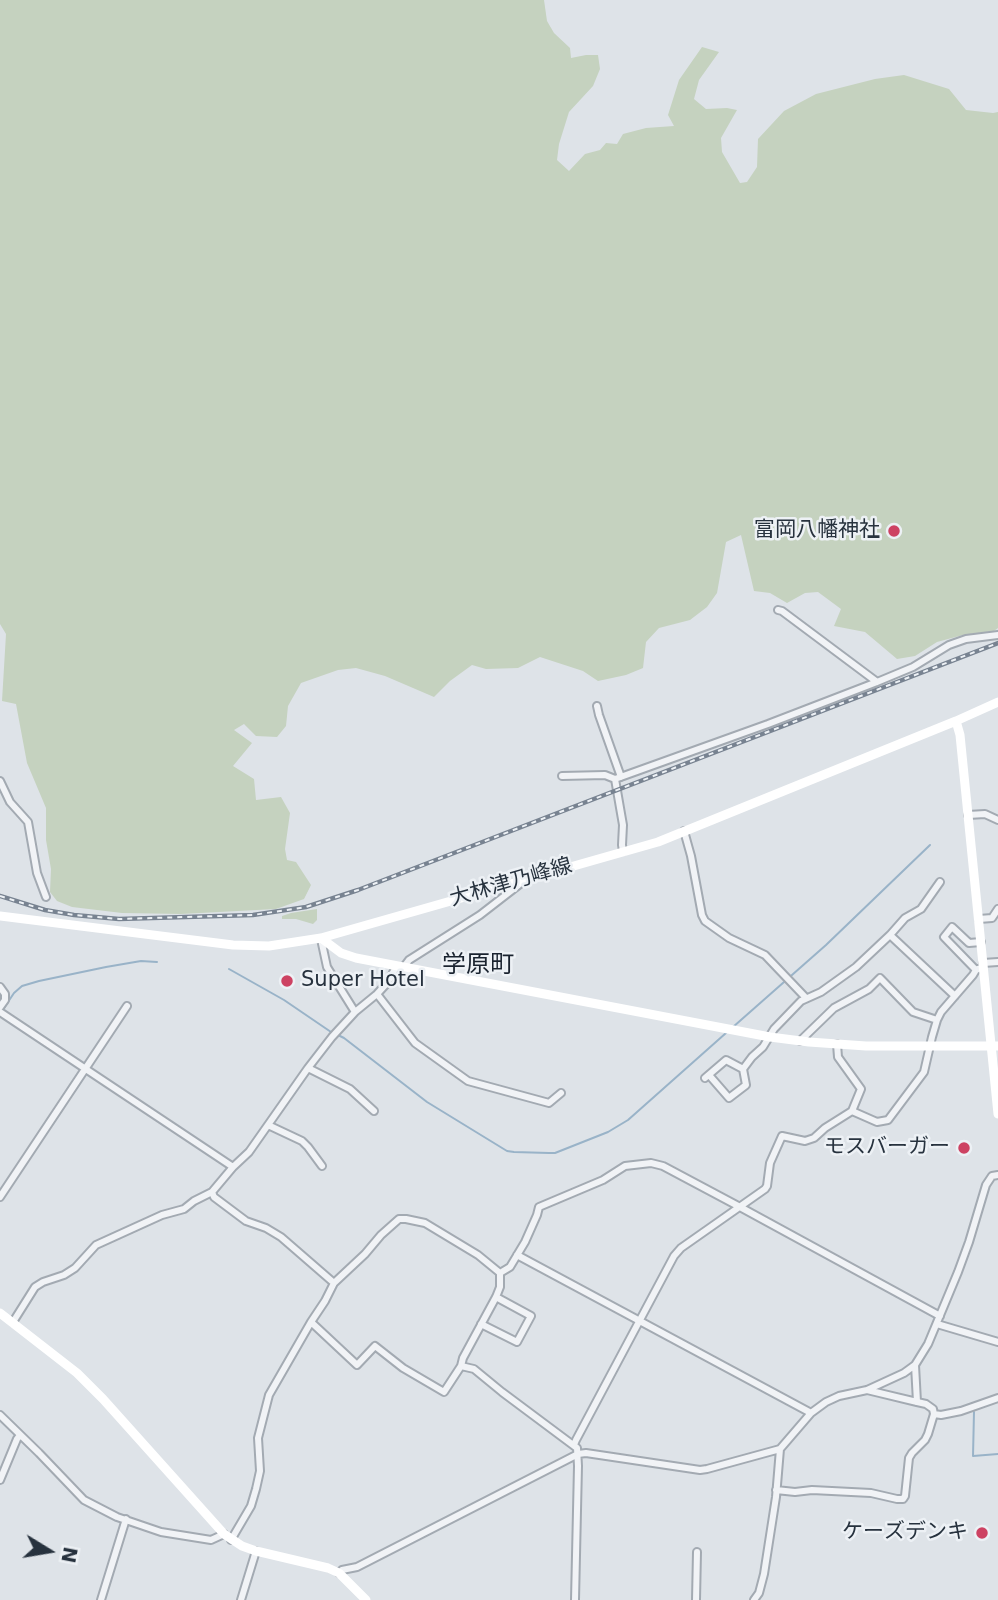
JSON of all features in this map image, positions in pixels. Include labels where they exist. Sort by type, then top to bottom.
[{"type":"street","points":[[778,610],[877,682]]},
{"type":"street","points":[[562,776],[605,775],[618,778],[877,682],[914,667],[949,645],[966,639],[998,635]]},
{"type":"street","name":"大林津乃峰線","points":[[0,916],[233,945],[270,946],[321,938],[657,842],[998,702]]},
{"type":"street","points":[[597,706],[618,778],[623,851]]},
{"type":"street","points":[[956,721],[960,735],[979,919],[981,967],[994,1046],[998,1114]]},
{"type":"street","points":[[0,781],[10,802],[28,822],[37,873],[46,897]]},
{"type":"street","points":[[968,815],[985,814],[998,820]]},
{"type":"street","points":[[684,831],[705,921],[729,938],[765,956],[806,998]]},
{"type":"street","points":[[13,1322],[35,1287],[75,1269],[96,1245],[184,1209],[212,1192],[249,1152],[338,1030],[377,994],[400,967],[480,915],[526,879]]},
{"type":"street","points":[[743,1069],[726,1060],[707,1076],[729,1098],[746,1085],[743,1069],[763,1047],[774,1029],[806,998],[821,992],[856,967],[905,918],[921,909],[940,882]]},
{"type":"street","points":[[979,919],[992,918],[998,909]]},
{"type":"street","points":[[981,942],[969,943],[952,927],[944,937],[981,967]]},
{"type":"street","points":[[890,935],[955,996]]},
{"type":"street","points":[[321,938],[348,956],[770,1037],[866,1046],[994,1046]]},
{"type":"street","points":[[321,938],[327,967],[355,1012]]},
{"type":"street","points":[[852,1111],[877,1122],[888,1121],[925,1072],[937,1020],[981,967],[998,962]]},
{"type":"street","points":[[800,1041],[834,1009],[869,989],[880,978],[913,1013],[937,1020]]},
{"type":"street","points":[[0,987],[5,994],[1,1011],[233,1167]]},
{"type":"street","points":[[377,994],[415,1043],[468,1081],[549,1103],[561,1093]]},
{"type":"street","points":[[0,1197],[127,1006]]},
{"type":"street","points":[[575,1600],[576,1440],[674,1256],[681,1248],[767,1186],[770,1163],[782,1136],[805,1141],[814,1138],[852,1111],[861,1088],[838,1057],[836,1044]]},
{"type":"street","points":[[308,1068],[350,1089],[374,1111]]},
{"type":"street","points":[[268,1125],[302,1140],[322,1166]]},
{"type":"street","points":[[500,1273],[510,1267],[537,1216],[539,1207],[603,1180],[625,1166],[651,1163],[663,1166],[740,1207],[938,1320],[998,1342]]},
{"type":"street","points":[[339,1573],[357,1567],[578,1454],[700,1470],[780,1449],[811,1413],[826,1402],[839,1396],[867,1390],[915,1365],[928,1345],[969,1242],[986,1185],[992,1176],[998,1175]]},
{"type":"street","points":[[212,1192],[214,1197],[246,1221],[281,1237],[334,1283]]},
{"type":"street","points":[[0,1415],[40,1452],[84,1500],[151,1530],[198,1539],[227,1537],[251,1506],[260,1471],[258,1438],[269,1395],[334,1283],[381,1235],[399,1219],[425,1223],[478,1255],[500,1273]]},
{"type":"street","points":[[517,1255],[811,1413]]},
{"type":"street","points":[[311,1322],[357,1365],[375,1346],[403,1368],[444,1392],[461,1366],[496,1297],[500,1287],[500,1273]]},
{"type":"street","points":[[481,1324],[517,1342],[531,1316],[496,1297]]},
{"type":"street","points":[[0,1313],[77,1373],[227,1537],[256,1551],[328,1568],[339,1573],[366,1600]]},
{"type":"street","points":[[915,1365],[916,1402]]},
{"type":"street","points":[[461,1366],[474,1368],[502,1392],[575,1445]]},
{"type":"street","points":[[776,1490],[871,1493],[890,1499],[903,1499],[907,1491],[909,1458],[925,1440],[934,1414],[933,1409],[867,1390]]},
{"type":"street","points":[[934,1414],[961,1411],[998,1398]]},
{"type":"street","points":[[0,1480],[20,1435]]},
{"type":"street","points":[[754,1600],[759,1593],[764,1574],[780,1449]]},
{"type":"street","points":[[101,1600],[126,1519]]},
{"type":"street","points":[[241,1600],[256,1551]]},
{"type":"street","points":[[696,1600],[697,1552]]},
{"type":"green space","points":[[0,0],[544,0],[547,21],[554,33],[570,48],[571,58],[598,55],[600,69],[593,86],[569,112],[559,144],[557,160],[569,171],[585,154],[600,150],[606,143],[617,144],[623,134],[646,128],[674,126],[668,115],[679,80],[702,47],[719,52],[699,80],[694,99],[706,109],[737,110],[721,138],[722,152],[740,183],[747,182],[757,167],[758,139],[784,111],[816,94],[875,79],[904,75],[949,89],[966,110],[998,112],[998,628],[937,642],[915,656],[897,659],[865,632],[834,626],[841,609],[818,592],[805,593],[787,603],[770,593],[754,591],[741,535],[726,542],[717,593],[707,607],[690,620],[659,628],[646,642],[643,668],[626,675],[598,681],[583,671],[540,657],[518,668],[486,669],[472,665],[434,697],[385,676],[356,668],[338,670],[301,683],[288,706],[286,726],[277,737],[256,736],[244,724],[234,730],[252,743],[233,766],[254,779],[256,800],[281,797],[290,813],[285,849],[287,860],[296,862],[311,885],[304,899],[276,909],[181,914],[122,913],[72,907],[57,901],[50,892],[46,808],[27,763],[16,704],[2,701],[6,634],[0,624]]},
{"type":"green space","points":[[317,909],[317,920],[313,924],[296,919],[282,919],[282,916],[291,913]]},
{"type":"waterway","points":[[733,1027],[826,945],[930,845]]},
{"type":"waterway","points":[[2,1011],[22,986],[106,967],[141,961],[157,962]]},
{"type":"waterway","points":[[229,969],[284,1000],[331,1032]]},
{"type":"waterway","points":[[336,1034],[427,1102],[507,1151],[555,1153],[608,1132],[628,1120],[726,1033]]},
{"type":"waterway","points":[[974,1412],[973,1456],[998,1454]]},
{"type":"railway","points":[[0,896],[45,910],[119,919],[253,915],[306,907],[358,890],[998,643]]},
{"type":"place","name":"富岡八幡神社","points":[[894,531]]},
{"type":"place","name":"Super Hotel","points":[[287,981]]},
{"type":"place","name":"モスバーガー","points":[[964,1148]]},
{"type":"place","name":"ケーズデンキ","points":[[982,1533]]},
{"type":"district","name":"学原町","points":[[478,966]]}]
